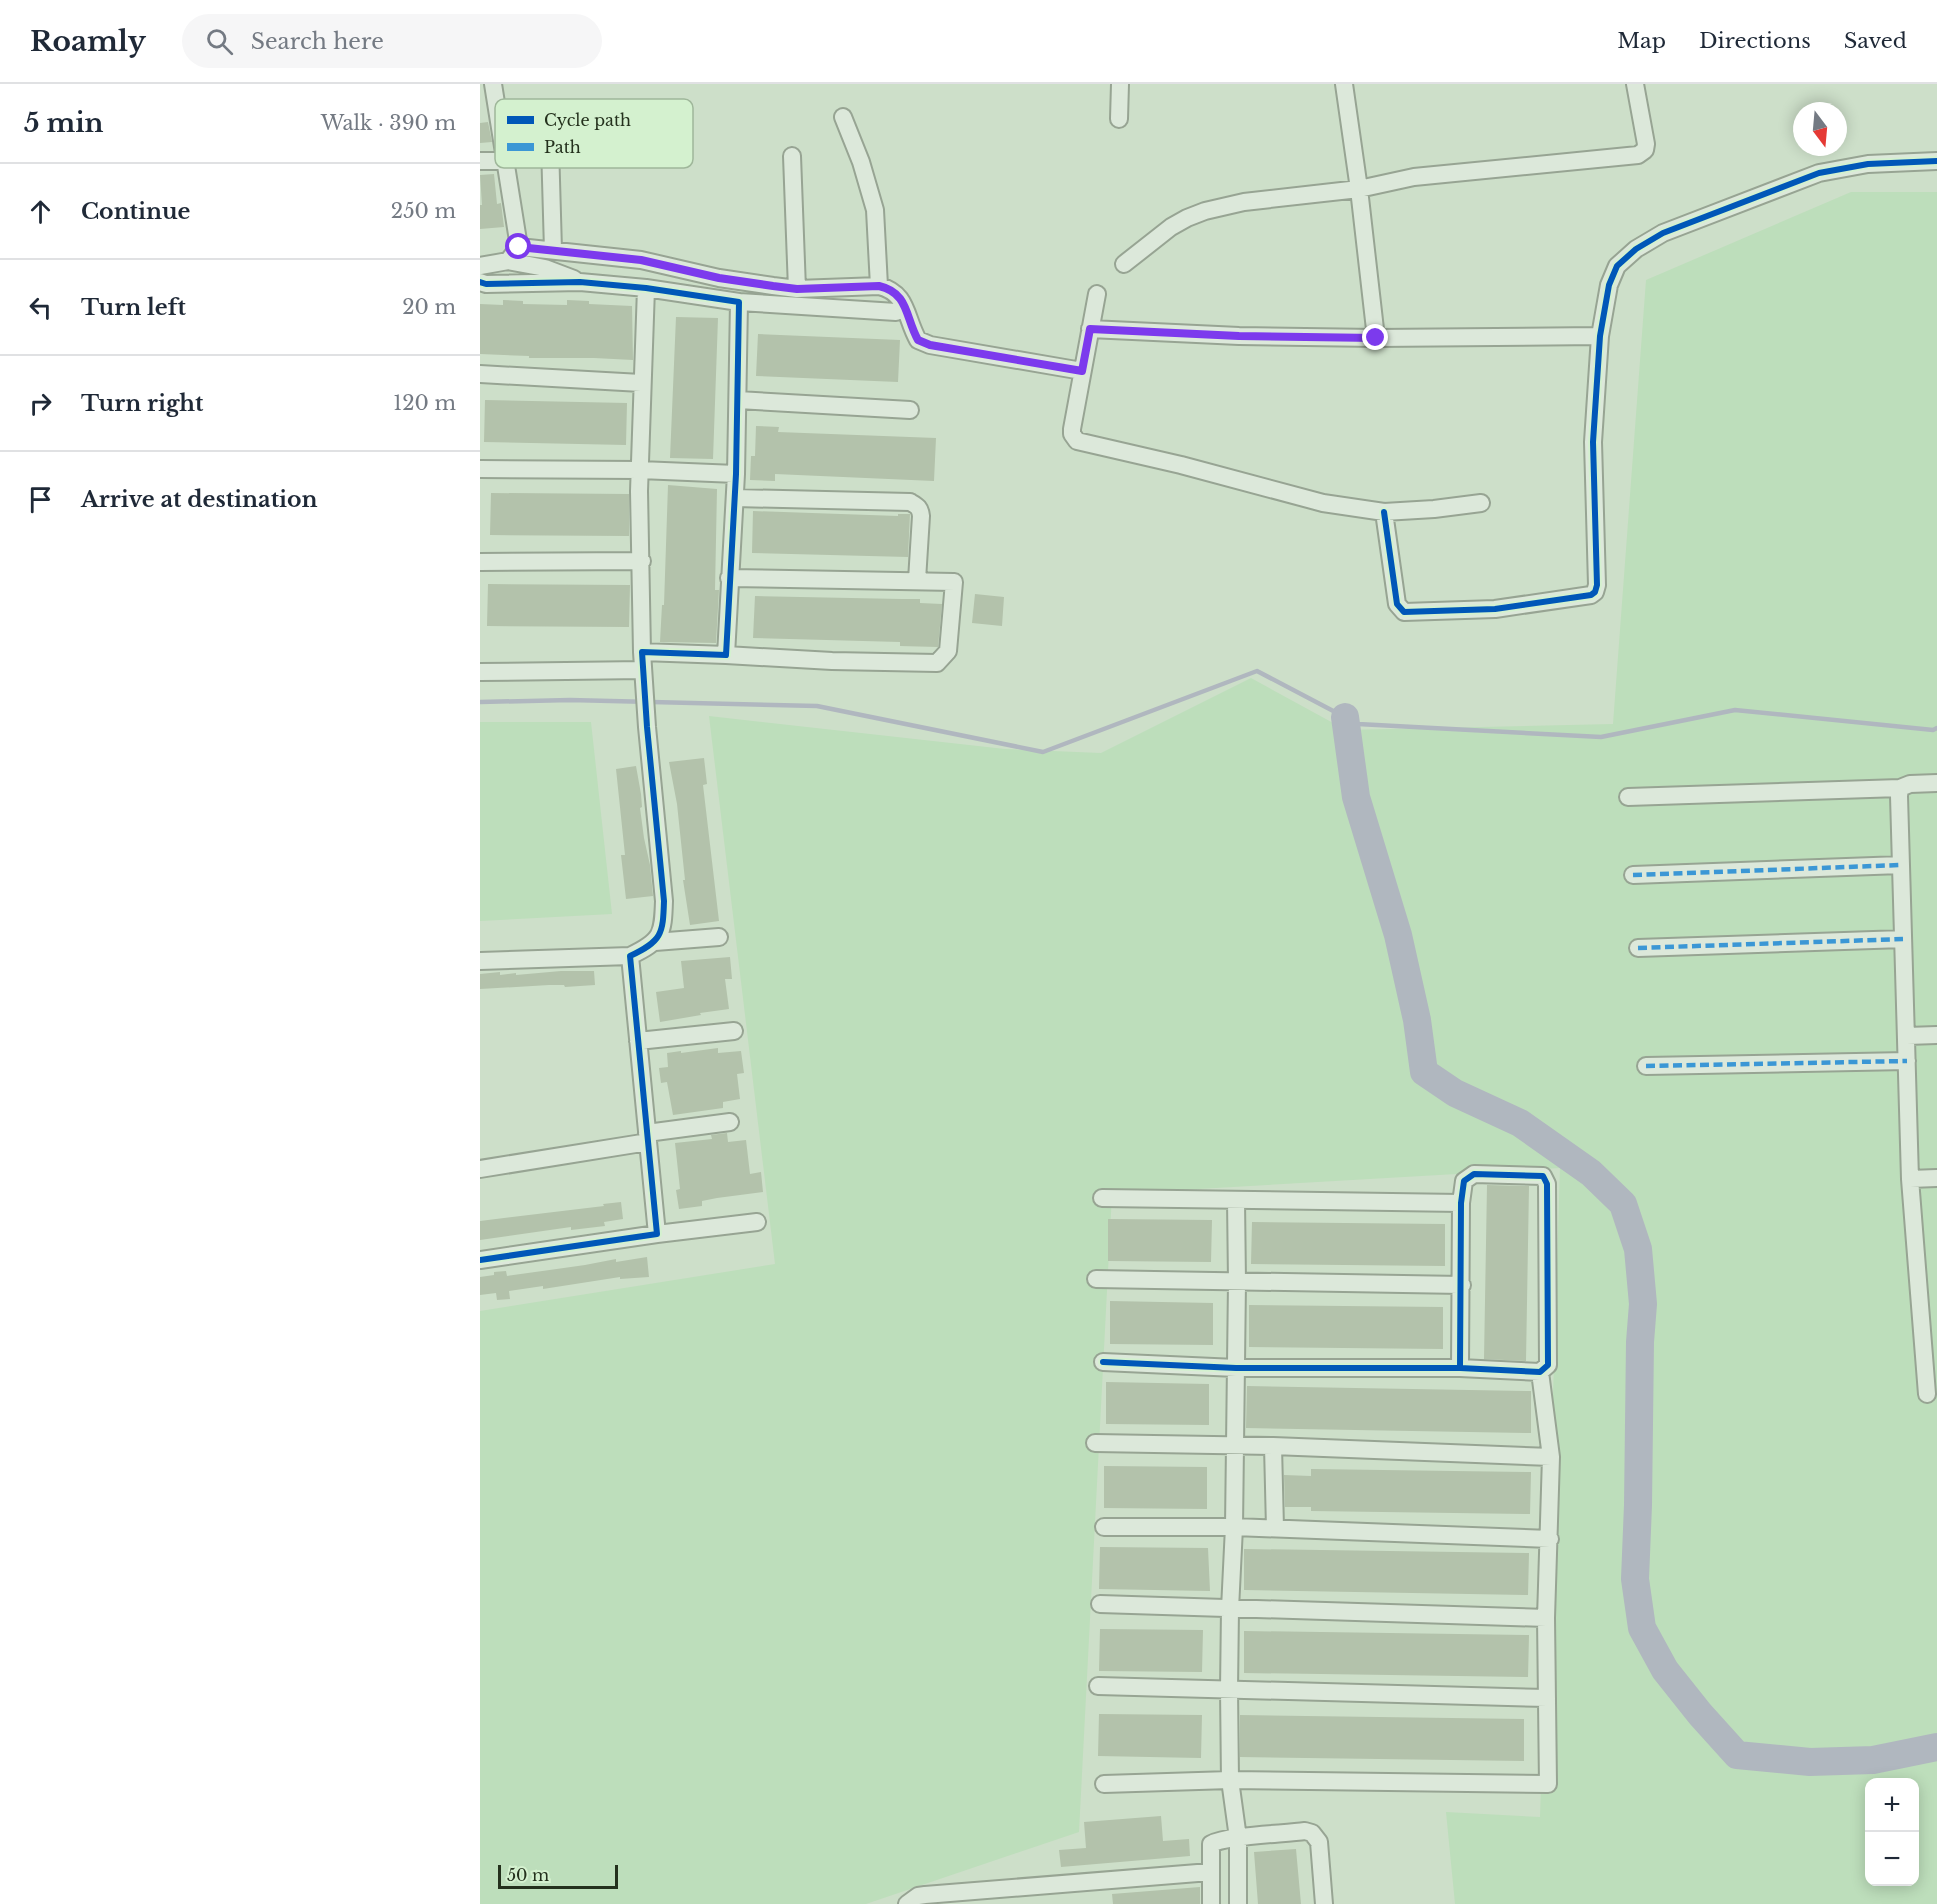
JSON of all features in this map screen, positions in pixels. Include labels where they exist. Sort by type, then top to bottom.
[{"type":"street","points":[[494,84],[496,99]]},
{"type":"street","points":[[1119,119],[1120,84]]},
{"type":"street","points":[[1344,84],[1376,338]]},
{"type":"street","points":[[1124,264],[1186,218],[1244,202],[1359,189],[1414,177],[1638,155],[1645,150],[1646,144],[1635,84]]},
{"type":"street","points":[[843,117],[861,162],[875,210],[879,286]]},
{"type":"street","points":[[792,156],[797,289]]},
{"type":"street","points":[[1384,512],[1397,604],[1404,612],[1495,609],[1591,595],[1598,585],[1593,442],[1600,336],[1609,285],[1617,266],[1636,249],[1663,234],[1819,173],[1868,164],[1937,161]]},
{"type":"street","points":[[506,168],[519,247],[508,261]]},
{"type":"street","points":[[551,168],[553,250]]},
{"type":"street","points":[[519,247],[641,260],[719,278],[797,289],[879,286],[898,294],[918,340],[930,345],[1082,371]]},
{"type":"street","points":[[480,266],[508,261],[545,268],[580,282]]},
{"type":"street","points":[[480,282],[486,284],[580,282],[646,288],[739,302],[896,312]]},
{"type":"street","points":[[646,288],[641,383],[640,470],[642,652],[664,901],[663,926],[655,942]]},
{"type":"street","points":[[1097,294],[1072,429],[1072,434],[1077,441],[1180,465],[1323,503],[1384,512],[1481,503]]},
{"type":"street","points":[[726,655],[736,474],[739,302]]},
{"type":"street","points":[[1090,329],[1239,336],[1376,338],[1600,336]]},
{"type":"street","points":[[480,374],[641,383]]},
{"type":"street","points":[[738,400],[910,410]]},
{"type":"street","points":[[480,469],[640,470],[736,474]]},
{"type":"street","points":[[735,498],[910,502],[919,507],[921,516],[917,580]]},
{"type":"street","points":[[480,562],[642,561]]},
{"type":"street","points":[[642,652],[832,661],[937,663],[948,651],[954,582],[729,578]]},
{"type":"street","points":[[480,672],[643,677]]},
{"type":"street","points":[[1628,797],[1900,788],[1910,784],[1937,783]]},
{"type":"street","points":[[1900,788],[1910,1179],[1927,1394]]},
{"type":"street","points":[[1633,875],[1901,865]]},
{"type":"street","points":[[480,962],[630,956],[655,942],[719,937]]},
{"type":"street","points":[[1638,948],[1903,939]]},
{"type":"street","points":[[630,956],[657,1234]]},
{"type":"street","points":[[638,1041],[734,1031]]},
{"type":"street","points":[[1907,1035],[1937,1035]]},
{"type":"street","points":[[1646,1066],[1907,1061]]},
{"type":"street","points":[[480,1169],[730,1122]]},
{"type":"street","points":[[1103,1362],[1236,1368],[1460,1368],[1540,1372],[1548,1365],[1546,1179],[1543,1176],[1474,1174],[1464,1180],[1461,1203],[1460,1368]]},
{"type":"street","points":[[1910,1179],[1937,1178]]},
{"type":"street","points":[[1102,1198],[1461,1203]]},
{"type":"street","points":[[1236,1200],[1234,1527],[1229,1689],[1230,1780],[1238,1838],[1238,1904]]},
{"type":"street","points":[[480,1260],[757,1222]]},
{"type":"street","points":[[1096,1279],[1462,1285]]},
{"type":"street","points":[[1104,1784],[1230,1780],[1548,1784],[1546,1618],[1551,1457],[1540,1372]]},
{"type":"street","points":[[1095,1443],[1273,1446],[1551,1457]]},
{"type":"street","points":[[1273,1446],[1275,1528]]},
{"type":"street","points":[[1104,1527],[1275,1528],[1550,1539]]},
{"type":"street","points":[[1100,1604],[1546,1618]]},
{"type":"street","points":[[1098,1686],[1548,1698]]},
{"type":"street","points":[[1211,1904],[1212,1844],[1238,1838],[1305,1832],[1312,1833],[1319,1842],[1324,1904]]},
{"type":"street","points":[[907,1904],[925,1894],[1210,1872]]},
{"type":"green space","points":[[1851,192],[1937,192],[1937,1904],[1455,1904],[1446,1812],[1540,1817],[1560,1168],[1112,1194],[1079,1832],[866,1904],[480,1904],[480,1311],[775,1264],[709,716],[1005,749],[1101,753],[1251,678],[1346,730],[1613,724],[1646,280]]},
{"type":"green space","points":[[480,722],[591,722],[612,914],[480,921]]},
{"type":"building","points":[[488,122],[492,142],[480,143],[480,123]]},
{"type":"building","points":[[494,174],[497,204],[501,203],[504,227],[480,229],[480,205],[482,205],[480,175]]},
{"type":"building","points":[[503,300],[523,301],[523,304],[567,305],[567,300],[589,301],[589,304],[632,306],[633,360],[529,358],[529,356],[480,354],[480,304],[503,305]]},
{"type":"building","points":[[676,317],[718,318],[713,459],[670,458]]},
{"type":"building","points":[[758,334],[900,340],[898,382],[756,376]]},
{"type":"building","points":[[485,400],[627,403],[626,445],[484,442]]},
{"type":"building","points":[[756,426],[779,427],[778,432],[936,438],[934,481],[775,474],[775,481],[750,480],[751,456],[755,456]]},
{"type":"building","points":[[668,485],[717,489],[715,590],[719,590],[716,643],[660,642],[662,605],[664,605]]},
{"type":"building","points":[[491,493],[629,494],[629,536],[490,535]]},
{"type":"building","points":[[753,511],[898,516],[898,514],[910,514],[908,557],[752,553]]},
{"type":"building","points":[[488,584],[630,585],[629,627],[487,626]]},
{"type":"building","points":[[975,594],[1004,597],[1002,626],[972,623]]},
{"type":"building","points":[[755,596],[920,599],[920,603],[942,604],[938,647],[900,646],[900,642],[753,638]]},
{"type":"building","points":[[704,758],[707,784],[703,785],[719,921],[690,925],[683,880],[685,880],[677,804],[669,762]]},
{"type":"building","points":[[636,766],[653,896],[626,899],[621,855],[625,855],[616,769]]},
{"type":"building","points":[[730,957],[732,979],[725,979],[729,1009],[660,1022],[656,992],[684,988],[681,961]]},
{"type":"building","points":[[594,971],[595,985],[480,989],[480,974],[500,972],[500,975],[516,973],[516,975]]},
{"type":"building","points":[[718,1048],[718,1053],[741,1051],[744,1073],[737,1074],[740,1099],[723,1102],[723,1108],[673,1115],[667,1082],[661,1083],[659,1068],[668,1067],[667,1053]]},
{"type":"building","points":[[727,1133],[728,1142],[746,1140],[750,1174],[761,1172],[763,1192],[702,1201],[702,1206],[679,1209],[676,1190],[680,1189],[675,1143],[712,1139],[711,1135]]},
{"type":"building","points":[[1487,1185],[1529,1186],[1526,1361],[1484,1359]]},
{"type":"building","points":[[621,1202],[623,1219],[604,1222],[605,1226],[571,1230],[571,1227],[480,1240],[480,1221]]},
{"type":"building","points":[[1108,1219],[1212,1220],[1211,1262],[1108,1261]]},
{"type":"building","points":[[1252,1222],[1445,1224],[1445,1266],[1251,1264]]},
{"type":"building","points":[[647,1257],[649,1277],[620,1279],[620,1277],[543,1289],[543,1286],[509,1291],[510,1299],[497,1300],[496,1293],[480,1295],[480,1277],[494,1275],[494,1272],[506,1271],[507,1276],[616,1259],[616,1262]]},
{"type":"building","points":[[1110,1301],[1213,1303],[1213,1345],[1110,1344]]},
{"type":"building","points":[[1249,1305],[1443,1307],[1443,1349],[1249,1347]]},
{"type":"building","points":[[1106,1382],[1209,1384],[1209,1425],[1106,1424]]},
{"type":"building","points":[[1247,1386],[1531,1391],[1531,1433],[1246,1428]]},
{"type":"building","points":[[1104,1466],[1207,1467],[1207,1509],[1104,1508]]},
{"type":"building","points":[[1311,1469],[1531,1472],[1530,1514],[1311,1511],[1311,1507],[1285,1507],[1284,1475],[1311,1476]]},
{"type":"building","points":[[1100,1547],[1208,1548],[1210,1591],[1099,1589]]},
{"type":"building","points":[[1244,1549],[1529,1553],[1528,1595],[1244,1590]]},
{"type":"building","points":[[1100,1629],[1203,1630],[1202,1672],[1099,1671]]},
{"type":"building","points":[[1244,1631],[1529,1635],[1528,1677],[1244,1673]]},
{"type":"building","points":[[1099,1714],[1202,1715],[1201,1758],[1098,1756]]},
{"type":"building","points":[[1240,1715],[1524,1719],[1524,1761],[1240,1757]]},
{"type":"building","points":[[1161,1816],[1163,1841],[1189,1839],[1190,1856],[1061,1867],[1059,1850],[1086,1848],[1084,1822]]},
{"type":"building","points":[[1296,1849],[1301,1904],[1258,1904],[1254,1852]]},
{"type":"building","points":[[1200,1887],[1200,1904],[1113,1904],[1112,1894]]},
{"type":"waterway","points":[[480,702],[570,700],[817,706],[1043,752],[1257,671],[1358,724],[1601,737],[1735,710],[1933,730],[1937,728]]},
{"type":"waterway","points":[[1345,717],[1356,797],[1398,935],[1417,1020],[1424,1072],[1455,1093],[1520,1123],[1591,1173],[1623,1204],[1638,1249],[1643,1304],[1640,1342],[1635,1579],[1642,1628],[1665,1670],[1737,1755],[1810,1762],[1873,1760],[1937,1747]]},
{"type":"marked path","points":[[1633,875],[1901,865]]},
{"type":"marked path","points":[[1638,948],[1903,939]]},
{"type":"marked path","points":[[1646,1066],[1907,1061]]},
{"type":"cycle path","points":[[1384,512],[1397,604],[1404,612],[1495,609],[1591,595],[1595,592],[1597,585],[1593,442],[1600,336],[1609,285],[1617,266],[1636,249],[1663,233],[1819,173],[1868,164],[1937,161]]},
{"type":"cycle path","points":[[480,282],[486,284],[580,282],[646,288],[739,302],[736,474],[726,655],[642,652],[664,912],[661,929],[655,941],[630,956],[657,1234],[480,1260]]},
{"type":"cycle path","points":[[1103,1362],[1236,1368],[1460,1368],[1540,1372],[1548,1365],[1547,1184],[1543,1176],[1474,1174],[1464,1181],[1461,1203],[1460,1368]]},
{"type":"route","points":[[519,247],[641,260],[719,278],[797,289],[879,286],[898,294],[918,340],[930,345],[1082,371],[1090,329],[1239,336],[1376,338]]}]
